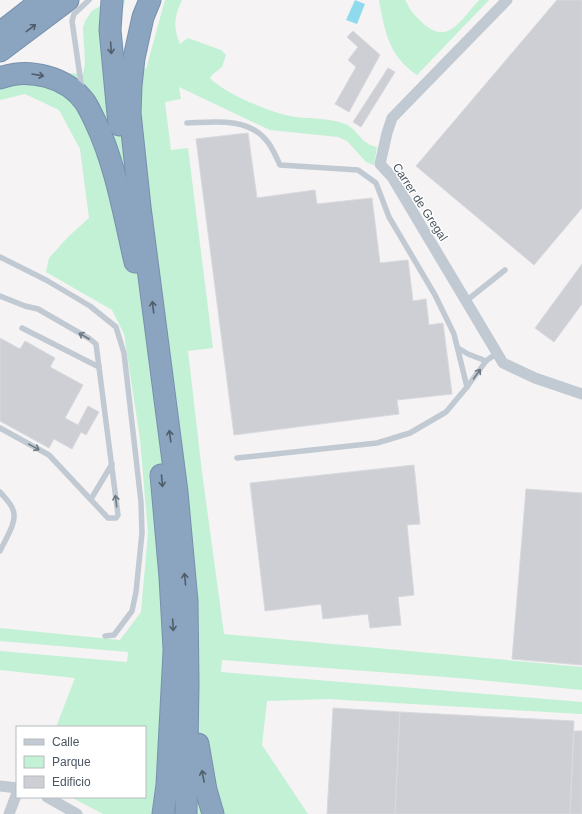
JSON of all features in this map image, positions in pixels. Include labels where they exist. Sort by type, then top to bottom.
[{"type":"highway","points":[[0,33],[42,0]]},
{"type":"highway","points":[[0,51],[68,0]]},
{"type":"highway","points":[[111,5],[111,52],[140,318],[158,448],[170,577],[177,696],[175,814]]},
{"type":"highway","points":[[144,8],[134,58],[130,113],[140,207],[176,485],[192,640],[198,746],[206,790],[213,814]]},
{"type":"highway","points":[[0,78],[27,73],[40,74],[58,81],[74,91],[86,103],[100,131],[108,155],[122,204],[134,262]]},
{"type":"highway","points":[[186,814],[188,683],[187,601]]},
{"type":"highway","points":[[163,814],[167,785],[174,652]]},
{"type":"street","name":"Carrer de Gregal","points":[[507,0],[392,118],[380,164],[392,177],[503,363],[535,378],[582,394]]},
{"type":"street","points":[[0,786],[16,788]]},
{"type":"street","points":[[10,814],[16,796]]},
{"type":"street","points":[[48,798],[75,813]]},
{"type":"lane","points":[[86,103],[81,84],[72,21],[74,14],[89,0]]},
{"type":"lane","points":[[187,123],[230,122],[251,128],[266,140],[280,164],[358,170],[376,183],[389,217],[435,295],[454,334],[468,387]]},
{"type":"lane","points":[[0,257],[46,280],[90,306],[116,327],[124,353],[141,502],[142,533],[136,592],[132,611],[114,635],[105,636]]},
{"type":"lane","points":[[466,301],[505,270]]},
{"type":"lane","points":[[0,296],[25,306],[38,309],[96,344],[118,515],[116,518],[108,518],[49,455],[0,428]]},
{"type":"lane","points":[[22,328],[99,367]]},
{"type":"lane","points":[[458,348],[468,354],[486,361]]},
{"type":"lane","points":[[237,458],[377,443],[410,433],[446,412],[468,387],[486,361],[497,353]]},
{"type":"lane","points":[[91,499],[112,464]]},
{"type":"lane","points":[[0,492],[13,509],[15,515],[14,521],[0,551]]},
{"type":"green space","points":[[110,0],[125,0],[108,61],[146,69],[165,0],[182,0],[177,11],[175,22],[176,33],[180,44],[188,38],[221,50],[226,55],[222,67],[210,78],[217,84],[263,108],[296,117],[340,122],[353,129],[367,143],[377,147],[374,165],[366,162],[347,141],[338,137],[270,130],[179,87],[181,99],[165,102],[171,150],[188,148],[213,348],[188,351],[202,472],[224,634],[582,667],[582,690],[458,678],[222,660],[221,672],[582,702],[582,714],[327,699],[267,701],[262,745],[308,814],[103,814],[73,798],[146,798],[146,726],[56,726],[75,678],[0,670],[0,651],[127,662],[128,652],[0,641],[0,628],[120,640],[141,612],[148,533],[140,439],[124,334],[112,310],[46,272],[49,258],[68,237],[89,218],[80,149],[59,110],[25,94],[0,100],[0,69],[83,74],[85,63],[83,28],[85,21],[92,11]]},
{"type":"green space","points":[[379,0],[405,0],[412,11],[424,24],[433,30],[442,32],[456,26],[479,0],[489,0],[417,75],[400,59],[389,42],[383,22]]},
{"type":"water","points":[[355,0],[365,4],[357,24],[346,20]]},
{"type":"building","points":[[557,0],[582,0],[582,208],[534,265],[416,166]]},
{"type":"building","points":[[353,31],[380,55],[349,112],[335,104],[356,67],[348,60],[358,47],[347,37]]},
{"type":"building","points":[[388,68],[395,72],[361,127],[353,122]]},
{"type":"building","points":[[248,133],[257,198],[315,190],[317,204],[372,198],[380,263],[408,260],[413,301],[426,299],[429,325],[443,323],[452,394],[397,400],[399,414],[234,435],[196,139]]},
{"type":"building","points":[[582,264],[582,304],[554,342],[535,328]]},
{"type":"building","points":[[0,338],[20,349],[25,341],[55,358],[50,367],[83,385],[65,418],[78,425],[88,406],[99,412],[86,435],[81,432],[72,449],[54,439],[49,448],[0,421]]},
{"type":"building","points":[[414,465],[420,524],[407,525],[414,595],[398,597],[401,625],[370,628],[368,614],[323,619],[321,604],[265,611],[250,483]]},
{"type":"building","points":[[526,489],[582,493],[582,665],[512,659]]},
{"type":"building","points":[[333,708],[400,712],[395,814],[327,814]]},
{"type":"building","points":[[400,712],[574,721],[570,814],[395,814]]},
{"type":"building","points":[[574,731],[582,731],[582,814],[570,814]]}]
